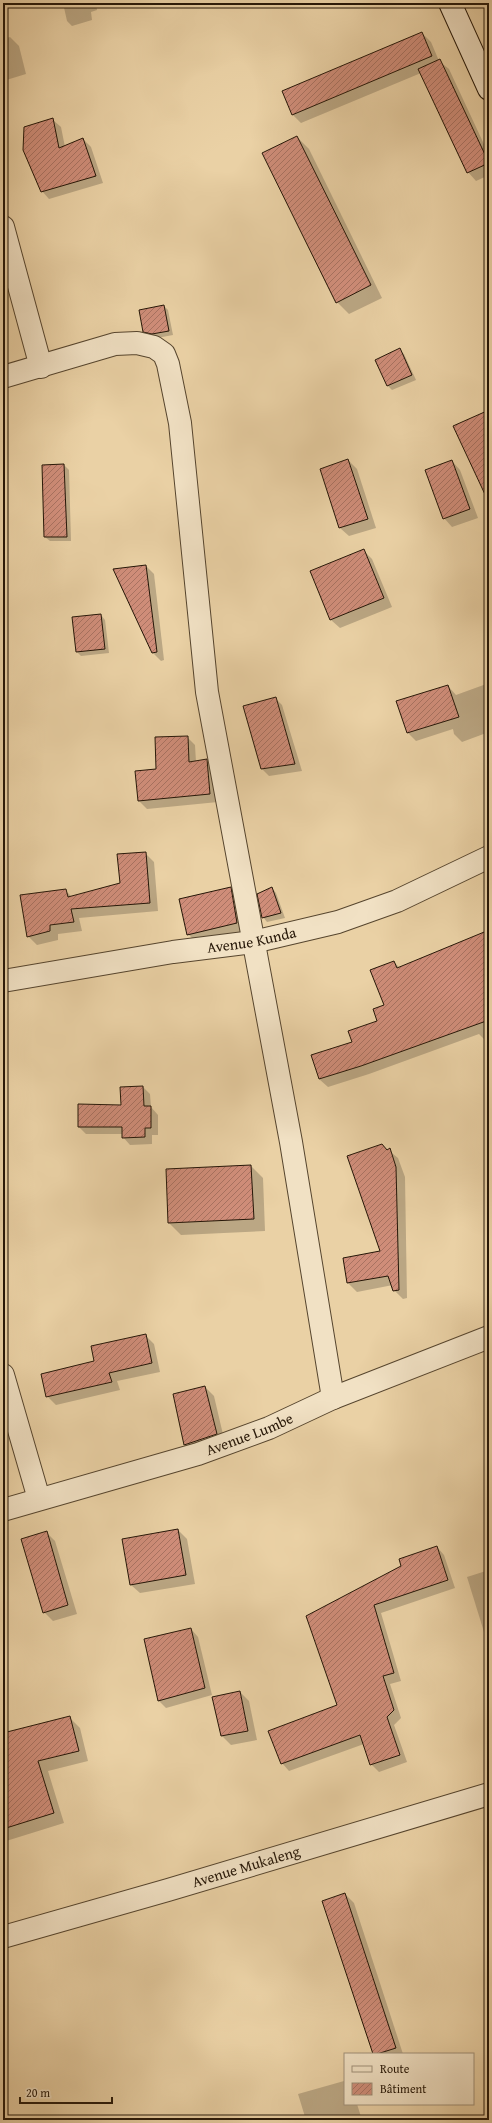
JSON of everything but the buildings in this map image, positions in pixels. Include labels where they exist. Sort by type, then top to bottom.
[{"type":"street","points":[[450,3],[489,89]]},
{"type":"street","points":[[3,227],[40,367]]},
{"type":"street","points":[[3,377],[115,344],[137,343],[154,347],[164,354],[180,423],[207,692],[290,1142],[333,1398]]},
{"type":"street","name":"Avenue Kunda","points":[[3,981],[173,952],[253,942],[338,922],[397,901],[489,858]]},
{"type":"street","name":"Avenue Lumbe","points":[[3,1510],[198,1454],[269,1428],[333,1398],[489,1338]]},
{"type":"street","points":[[3,1375],[40,1499]]},
{"type":"street","name":"Avenue Mukaleng","points":[[3,1936],[168,1890],[489,1794]]}]
